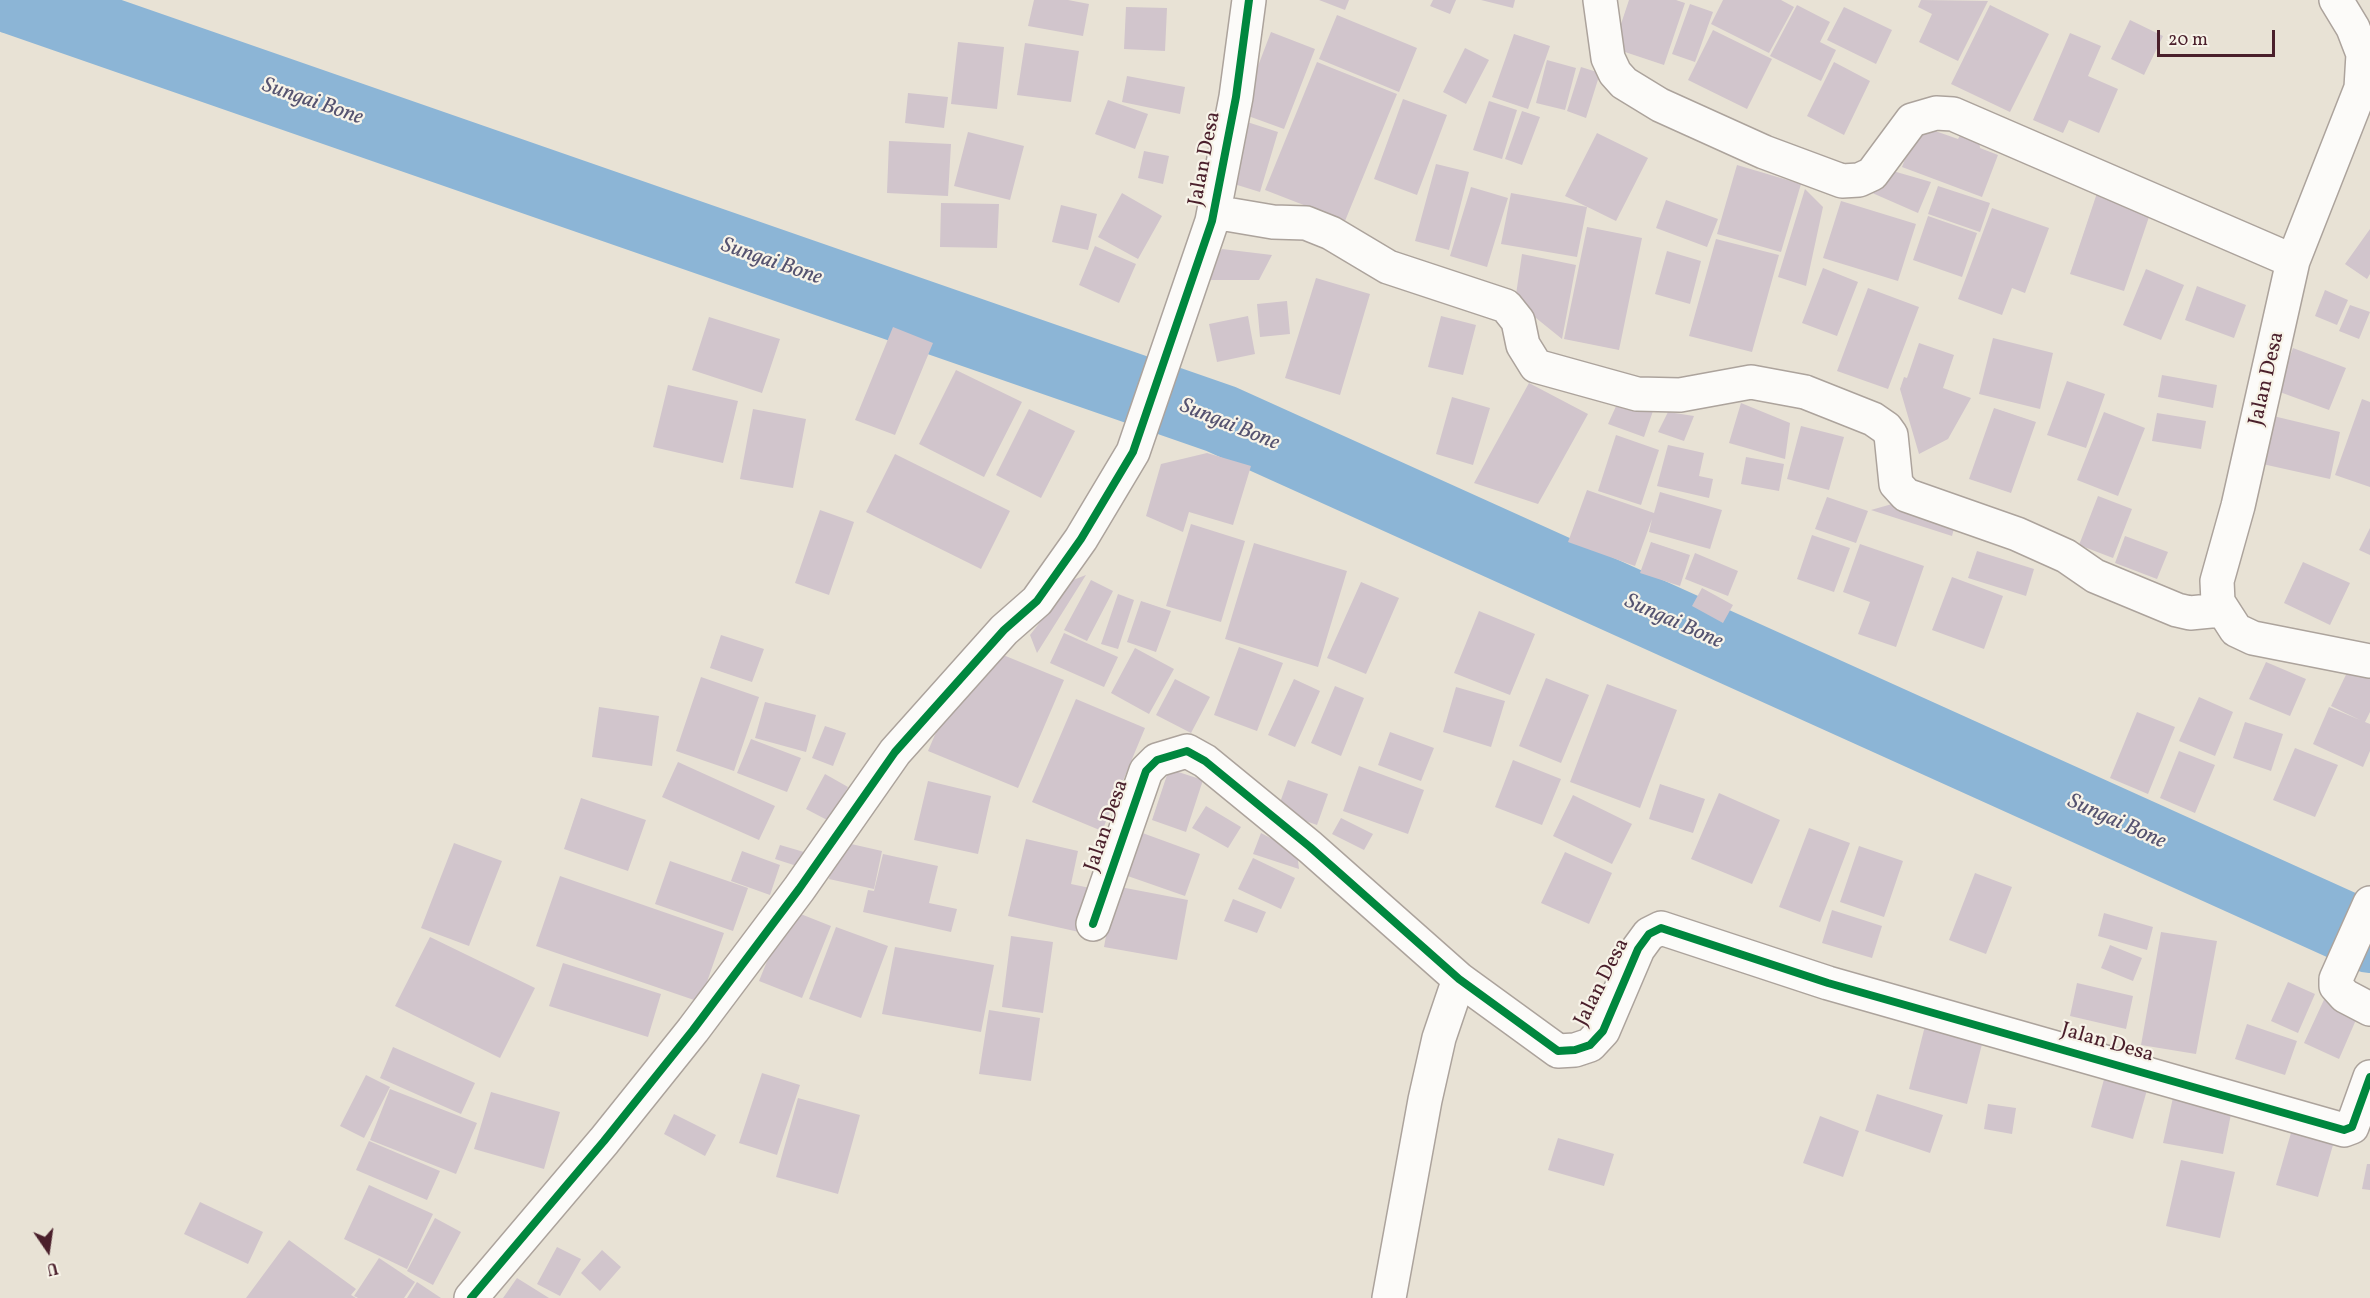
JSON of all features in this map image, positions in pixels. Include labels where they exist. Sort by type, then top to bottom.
[{"type":"street","name":"Jalan Desa","points":[[471,1298],[604,1141],[693,1030],[799,889],[895,752],[1004,630],[1038,601],[1081,539],[1133,452],[1214,212],[1236,97],[1249,0]]},
{"type":"street","points":[[1600,0],[1608,58],[1615,74],[1624,83],[1660,105],[1764,152],[1842,182],[1859,180],[1872,174],[1912,120],[1936,113],[1953,114],[2294,261]]},
{"type":"street","name":"Jalan Desa","points":[[2221,610],[2218,602],[2217,581],[2238,506],[2294,261],[2361,88],[2363,54],[2353,28],[2336,0]]},
{"type":"street","points":[[1214,212],[1273,222],[1306,223],[1331,233],[1388,267],[1506,306],[1518,321],[1523,345],[1536,366],[1637,394],[1680,395],[1751,382],[1805,392],[1844,407],[1873,419],[1891,435],[1896,484],[1906,495],[2027,538],[2066,556],[2095,576],[2177,610],[2190,613],[2221,610],[2236,630],[2253,638],[2370,661]]},
{"type":"street","name":"Jalan Desa","points":[[1093,924],[1146,771],[1157,760],[1187,751],[1205,761],[1310,847],[1459,979],[1554,1049],[1575,1050],[1590,1045],[1603,1031],[1638,949],[1649,934],[1661,928],[1828,983],[2344,1130],[2352,1127],[2370,1077]]},
{"type":"street","points":[[2370,903],[2336,979],[2338,991],[2370,1010]]},
{"type":"street","points":[[1389,1298],[1425,1100],[1440,1038],[1459,979]]},
{"type":"building","points":[[1034,0],[1068,0],[1089,4],[1083,36],[1028,26]]},
{"type":"building","points":[[1319,0],[1349,0],[1345,10]]},
{"type":"building","points":[[1433,0],[1456,0],[1450,14],[1430,6]]},
{"type":"building","points":[[1481,0],[1515,0],[1513,8]]},
{"type":"building","points":[[1629,0],[1676,0],[1685,3],[1664,65],[1613,48]]},
{"type":"building","points":[[1723,0],[1781,0],[1794,7],[1769,53],[1711,24]]},
{"type":"building","points":[[1921,0],[1988,1],[1958,61],[1919,42],[1932,14],[1918,7]]},
{"type":"building","points":[[1690,4],[1713,12],[1695,62],[1672,54]]},
{"type":"building","points":[[1797,5],[1830,22],[1820,42],[1836,50],[1821,81],[1770,56]]},
{"type":"building","points":[[1990,5],[2049,34],[2010,112],[1951,84]]},
{"type":"building","points":[[1126,7],[1167,8],[1165,51],[1124,49]]},
{"type":"building","points":[[1844,7],[1892,30],[1876,64],[1827,40]]},
{"type":"building","points":[[1337,15],[1417,48],[1399,92],[1319,59]]},
{"type":"building","points":[[2130,20],[2163,36],[2144,75],[2111,59]]},
{"type":"building","points":[[1713,30],[1772,59],[1747,109],[1688,80]]},
{"type":"building","points":[[1271,32],[1315,49],[1284,129],[1240,113]]},
{"type":"building","points":[[2070,33],[2101,46],[2088,76],[2118,89],[2099,133],[2069,120],[2063,133],[2033,120]]},
{"type":"building","points":[[1514,34],[1550,46],[1528,109],[1492,97]]},
{"type":"building","points":[[958,42],[1004,47],[997,109],[951,104]]},
{"type":"building","points":[[1025,43],[1079,51],[1071,102],[1017,95]]},
{"type":"building","points":[[1465,48],[1489,60],[1466,104],[1443,92]]},
{"type":"building","points":[[1547,60],[1576,68],[1565,110],[1536,103]]},
{"type":"building","points":[[1317,62],[1397,94],[1345,221],[1265,190]]},
{"type":"building","points":[[1834,62],[1870,81],[1844,135],[1807,116]]},
{"type":"building","points":[[1581,67],[1600,73],[1586,118],[1567,111]]},
{"type":"building","points":[[1127,76],[1185,87],[1180,114],[1122,102]]},
{"type":"building","points":[[908,93],[948,97],[944,128],[905,123]]},
{"type":"building","points":[[1403,99],[1447,115],[1417,195],[1374,179]]},
{"type":"building","points":[[1108,100],[1148,114],[1135,149],[1095,134]]},
{"type":"building","points":[[1489,101],[1517,110],[1502,159],[1473,150]]},
{"type":"building","points":[[1522,111],[1540,117],[1522,165],[1505,159]]},
{"type":"building","points":[[1241,120],[1278,132],[1260,192],[1221,180]]},
{"type":"building","points":[[1918,125],[1958,139],[1964,128],[1979,138],[1980,148],[1998,155],[1982,197],[1902,167]]},
{"type":"building","points":[[968,132],[1024,146],[1010,200],[954,186]]},
{"type":"building","points":[[1597,133],[1648,158],[1616,221],[1565,196]]},
{"type":"building","points":[[889,141],[951,144],[948,196],[887,193]]},
{"type":"building","points":[[1144,151],[1169,156],[1163,184],[1138,178]]},
{"type":"building","points":[[1436,164],[1469,172],[1449,250],[1415,241]]},
{"type":"building","points":[[1737,165],[1801,184],[1781,252],[1717,234]]},
{"type":"building","points":[[1886,169],[1931,182],[1918,213],[1870,192]]},
{"type":"building","points":[[1938,186],[1990,203],[1980,232],[1928,214]]},
{"type":"building","points":[[1471,187],[1508,198],[1487,267],[1450,256]]},
{"type":"building","points":[[1805,189],[1823,207],[1806,286],[1778,277]]},
{"type":"building","points":[[1122,193],[1162,216],[1138,259],[1098,237]]},
{"type":"building","points":[[1511,193],[1587,207],[1577,257],[1501,244]]},
{"type":"building","points":[[2097,193],[2151,211],[2124,291],[2070,274]]},
{"type":"building","points":[[1666,200],[1718,219],[1707,247],[1656,228]]},
{"type":"building","points":[[1841,201],[1916,224],[1898,281],[1823,258]]},
{"type":"building","points":[[941,203],[999,204],[997,248],[940,247]]},
{"type":"building","points":[[1061,205],[1097,214],[1088,250],[1052,242]]},
{"type":"building","points":[[1992,208],[2049,228],[2025,293],[2012,288],[2002,315],[1958,299]]},
{"type":"building","points":[[1928,216],[1977,233],[1962,277],[1913,260]]},
{"type":"building","points":[[1587,227],[1642,238],[1619,350],[1564,339]]},
{"type":"building","points":[[2370,229],[2370,274],[2367,279],[2345,264]]},
{"type":"building","points":[[1716,239],[1779,255],[1752,352],[1689,336]]},
{"type":"building","points":[[1095,246],[1136,264],[1119,303],[1079,285]]},
{"type":"building","points":[[1222,249],[1272,255],[1259,280],[1203,280]]},
{"type":"building","points":[[1667,251],[1701,261],[1690,304],[1655,294]]},
{"type":"building","points":[[1522,254],[1576,265],[1562,339],[1515,301]]},
{"type":"building","points":[[1823,268],[1858,282],[1837,336],[1802,323]]},
{"type":"building","points":[[2146,269],[2184,285],[2161,340],[2123,325]]},
{"type":"building","points":[[1316,278],[1370,294],[1340,395],[1285,378]]},
{"type":"building","points":[[2197,286],[2246,305],[2234,338],[2185,320]]},
{"type":"building","points":[[1868,288],[1919,307],[1888,389],[1837,371]]},
{"type":"building","points":[[2325,290],[2348,300],[2337,325],[2315,316]]},
{"type":"building","points":[[1287,301],[1290,334],[1260,337],[1257,304]]},
{"type":"building","points":[[2350,305],[2370,312],[2359,339],[2339,331]]},
{"type":"building","points":[[1248,316],[1255,354],[1217,362],[1209,324]]},
{"type":"building","points":[[1441,316],[1476,325],[1463,375],[1428,367]]},
{"type":"building","points":[[709,317],[780,339],[762,393],[692,370]]},
{"type":"building","points":[[893,327],[933,343],[895,435],[855,420]]},
{"type":"building","points":[[1993,338],[2053,353],[2040,409],[1979,394]]},
{"type":"building","points":[[1919,343],[1954,355],[1943,388],[1971,398],[1948,439],[1919,454],[1900,389],[1904,377],[1907,378]]},
{"type":"building","points":[[2293,348],[2346,368],[2329,410],[2277,391]]},
{"type":"building","points":[[956,370],[1022,402],[984,477],[919,444]]},
{"type":"building","points":[[2162,375],[2217,385],[2213,408],[2158,397]]},
{"type":"building","points":[[2067,381],[2105,394],[2086,448],[2047,435]]},
{"type":"building","points":[[1529,383],[1588,414],[1538,504],[1474,483]]},
{"type":"building","points":[[668,385],[738,401],[723,463],[653,447]]},
{"type":"building","points":[[1452,397],[1490,408],[1473,465],[1436,454]]},
{"type":"building","points":[[2362,399],[2370,402],[2370,487],[2335,475]]},
{"type":"building","points":[[1741,403],[1790,423],[1785,459],[1729,443]]},
{"type":"building","points":[[1617,404],[1653,411],[1644,437],[1608,424]]},
{"type":"building","points":[[1994,408],[2036,422],[2011,493],[1969,479]]},
{"type":"building","points":[[753,409],[806,419],[793,488],[740,479]]},
{"type":"building","points":[[1029,409],[1075,431],[1041,498],[996,475]]},
{"type":"building","points":[[1668,412],[1694,416],[1684,441],[1658,432]]},
{"type":"building","points":[[2104,412],[2145,428],[2118,496],[2077,480]]},
{"type":"building","points":[[2157,413],[2206,421],[2201,449],[2152,441]]},
{"type":"building","points":[[2269,415],[2340,432],[2330,479],[2258,463]]},
{"type":"building","points":[[1801,426],[1844,437],[1829,490],[1787,479]]},
{"type":"building","points":[[1616,435],[1659,450],[1641,505],[1598,491]]},
{"type":"building","points":[[1668,445],[1704,453],[1699,476],[1713,479],[1709,498],[1657,486]]},
{"type":"building","points":[[1207,453],[1251,466],[1233,525],[1189,512],[1183,532],[1146,516],[1161,464]]},
{"type":"building","points":[[895,454],[1010,511],[981,569],[866,512]]},
{"type":"building","points":[[1746,457],[1784,464],[1779,491],[1741,484]]},
{"type":"building","points":[[1587,490],[1654,513],[1660,492],[1722,510],[1710,549],[1649,532],[1652,519],[1635,566],[1568,542]]},
{"type":"building","points":[[2098,496],[2132,509],[2113,558],[2079,545]]},
{"type":"building","points":[[1827,497],[1868,511],[1856,543],[1815,529]]},
{"type":"building","points":[[1892,504],[1956,521],[1952,536],[1871,510]]},
{"type":"building","points":[[820,510],[854,522],[829,595],[795,583]]},
{"type":"building","points":[[1191,524],[1245,541],[1221,622],[1166,606]]},
{"type":"building","points":[[2370,528],[2370,555],[2359,550]]},
{"type":"building","points":[[1812,535],[1850,548],[1834,592],[1797,579]]},
{"type":"building","points":[[2125,536],[2168,552],[2157,579],[2115,563]]},
{"type":"building","points":[[1651,542],[1690,555],[1680,586],[1640,573]]},
{"type":"building","points":[[1254,543],[1347,571],[1318,667],[1225,639]]},
{"type":"building","points":[[1860,544],[1924,566],[1896,647],[1858,634],[1870,602],[1843,592]]},
{"type":"building","points":[[1977,551],[2034,569],[2026,596],[1968,578]]},
{"type":"building","points":[[1695,553],[1738,571],[1728,596],[1685,579]]},
{"type":"building","points":[[2303,562],[2350,583],[2330,625],[2284,603]]},
{"type":"building","points":[[1086,575],[1037,653],[1030,635],[1073,580]]},
{"type":"building","points":[[1952,577],[2003,596],[1984,649],[1932,630]]},
{"type":"building","points":[[1091,580],[1113,591],[1087,641],[1064,630]]},
{"type":"building","points":[[1361,582],[1399,598],[1366,674],[1327,658]]},
{"type":"building","points":[[1702,588],[1733,605],[1723,623],[1692,606]]},
{"type":"building","points":[[1118,594],[1134,600],[1118,649],[1101,644]]},
{"type":"building","points":[[1141,601],[1171,611],[1156,652],[1127,642]]},
{"type":"building","points":[[1479,611],[1535,634],[1510,695],[1454,673]]},
{"type":"building","points":[[1064,633],[1118,657],[1104,687],[1050,663]]},
{"type":"building","points":[[721,635],[764,649],[752,682],[710,668]]},
{"type":"building","points":[[974,643],[1064,680],[1018,788],[928,751]]},
{"type":"building","points":[[1239,647],[1283,663],[1257,731],[1214,715]]},
{"type":"building","points":[[1135,648],[1174,669],[1149,714],[1111,693]]},
{"type":"building","points":[[2353,660],[2370,668],[2370,712],[2365,722],[2370,724],[2370,751],[2363,767],[2313,744],[2329,707],[2360,720],[2331,706]]},
{"type":"building","points":[[2266,662],[2306,679],[2290,716],[2249,699]]},
{"type":"building","points":[[701,677],[759,697],[734,771],[676,751]]},
{"type":"building","points":[[1546,678],[1589,695],[1561,763],[1519,746]]},
{"type":"building","points":[[1175,679],[1210,697],[1191,733],[1156,715]]},
{"type":"building","points":[[1294,679],[1320,691],[1295,747],[1268,735]]},
{"type":"building","points":[[1607,684],[1677,710],[1640,808],[1570,782]]},
{"type":"building","points":[[1335,686],[1364,698],[1341,756],[1311,743]]},
{"type":"building","points":[[1456,687],[1505,701],[1491,747],[1443,732]]},
{"type":"building","points":[[2199,697],[2233,712],[2215,756],[2179,741]]},
{"type":"building","points":[[1076,699],[1145,728],[1102,831],[1032,802]]},
{"type":"building","points":[[765,702],[816,715],[806,752],[755,738]]},
{"type":"building","points":[[599,707],[659,716],[652,766],[592,757]]},
{"type":"building","points":[[2137,712],[2175,727],[2148,794],[2110,778]]},
{"type":"building","points":[[2245,722],[2283,734],[2271,771],[2233,758]]},
{"type":"building","points":[[825,726],[846,733],[833,766],[812,758]]},
{"type":"building","points":[[1390,732],[1434,748],[1421,781],[1378,765]]},
{"type":"building","points":[[751,739],[801,758],[787,792],[737,773]]},
{"type":"building","points":[[2295,748],[2338,765],[2315,817],[2273,800]]},
{"type":"building","points":[[2179,751],[2215,765],[2195,813],[2160,798]]},
{"type":"building","points":[[1513,760],[1561,779],[1542,825],[1495,807]]},
{"type":"building","points":[[678,762],[775,806],[759,840],[662,797]]},
{"type":"building","points":[[1359,766],[1424,790],[1408,834],[1343,811]]},
{"type":"building","points":[[1169,769],[1203,780],[1186,832],[1152,820]]},
{"type":"building","points":[[825,774],[848,787],[829,821],[806,809]]},
{"type":"building","points":[[1288,780],[1328,794],[1317,825],[1277,811]]},
{"type":"building","points":[[928,781],[991,796],[978,854],[914,840]]},
{"type":"building","points":[[1660,784],[1705,799],[1693,833],[1649,819]]},
{"type":"building","points":[[1719,793],[1780,820],[1752,884],[1691,859]]},
{"type":"building","points":[[1573,795],[1632,824],[1612,864],[1553,836]]},
{"type":"building","points":[[581,798],[646,820],[628,871],[564,849]]},
{"type":"building","points":[[1206,806],[1241,827],[1228,848],[1192,828]]},
{"type":"building","points":[[1341,818],[1373,834],[1364,850],[1332,834]]},
{"type":"building","points":[[1809,828],[1850,843],[1820,922],[1779,907]]},
{"type":"building","points":[[1137,831],[1200,854],[1185,896],[1122,874]]},
{"type":"building","points":[[1261,833],[1297,852],[1299,869],[1253,854]]},
{"type":"building","points":[[1026,839],[1078,851],[1071,884],[1090,888],[1079,932],[1008,916]]},
{"type":"building","points":[[838,841],[882,851],[874,889],[829,879]]},
{"type":"building","points":[[454,843],[502,861],[469,946],[421,928]]},
{"type":"building","points":[[780,845],[804,852],[800,867],[775,859]]},
{"type":"building","points":[[1859,846],[1903,861],[1884,917],[1840,902]]},
{"type":"building","points":[[742,851],[780,865],[770,895],[731,881]]},
{"type":"building","points":[[1565,852],[1612,873],[1589,924],[1541,903]]},
{"type":"building","points":[[883,854],[938,866],[929,903],[957,909],[951,932],[863,912],[868,890],[874,891]]},
{"type":"building","points":[[1253,858],[1295,878],[1281,909],[1238,889]]},
{"type":"building","points":[[670,861],[748,888],[733,931],[655,904]]},
{"type":"building","points":[[1975,873],[2012,887],[1986,954],[1949,940]]},
{"type":"building","points":[[560,876],[724,933],[700,1002],[536,946]]},
{"type":"building","points":[[1115,886],[1188,900],[1177,960],[1104,947]]},
{"type":"building","points":[[1233,899],[1266,912],[1257,933],[1224,921]]},
{"type":"building","points":[[788,909],[831,926],[802,998],[759,981]]},
{"type":"building","points":[[1832,910],[1882,926],[1872,958],[1822,943]]},
{"type":"building","points":[[2104,913],[2153,927],[2147,950],[2098,936]]},
{"type":"building","points":[[836,927],[888,946],[861,1018],[809,999]]},
{"type":"building","points":[[2161,932],[2217,941],[2196,1054],[2141,1045]]},
{"type":"building","points":[[1011,936],[1053,942],[1043,1013],[1002,1007]]},
{"type":"building","points":[[430,937],[535,988],[500,1058],[395,1006]]},
{"type":"building","points":[[2110,945],[2142,958],[2133,981],[2101,968]]},
{"type":"building","points":[[895,947],[994,965],[981,1032],[882,1014]]},
{"type":"building","points":[[563,963],[661,994],[648,1037],[549,1006]]},
{"type":"building","points":[[2288,982],[2315,994],[2298,1033],[2271,1021]]},
{"type":"building","points":[[2077,983],[2133,996],[2126,1029],[2070,1016]]},
{"type":"building","points":[[2328,991],[2362,1006],[2339,1059],[2304,1043]]},
{"type":"building","points":[[989,1010],[1040,1018],[1031,1081],[979,1074]]},
{"type":"building","points":[[1927,1018],[1985,1032],[1967,1104],[1909,1089]]},
{"type":"building","points":[[2247,1024],[2297,1041],[2285,1075],[2235,1059]]},
{"type":"building","points":[[393,1047],[475,1083],[461,1114],[380,1078]]},
{"type":"building","points":[[2106,1072],[2149,1083],[2133,1139],[2091,1127]]},
{"type":"building","points":[[762,1073],[800,1085],[777,1155],[739,1143]]},
{"type":"building","points":[[366,1075],[390,1087],[364,1138],[340,1126]]},
{"type":"building","points":[[390,1089],[477,1123],[456,1174],[370,1140]]},
{"type":"building","points":[[491,1092],[560,1112],[544,1169],[474,1149]]},
{"type":"building","points":[[2174,1093],[2233,1104],[2223,1154],[2163,1143]]},
{"type":"building","points":[[1877,1094],[1943,1115],[1930,1153],[1865,1131]]},
{"type":"building","points":[[798,1098],[860,1115],[838,1194],[776,1177]]},
{"type":"building","points":[[1988,1104],[2016,1108],[2012,1134],[1984,1129]]},
{"type":"building","points":[[674,1114],[716,1135],[705,1156],[664,1134]]},
{"type":"building","points":[[1820,1116],[1859,1131],[1843,1177],[1803,1163]]},
{"type":"building","points":[[2293,1126],[2335,1138],[2318,1197],[2276,1185]]},
{"type":"building","points":[[1558,1138],[1614,1154],[1604,1186],[1548,1170]]},
{"type":"building","points":[[369,1141],[440,1171],[427,1200],[356,1170]]},
{"type":"building","points":[[2181,1160],[2235,1172],[2220,1238],[2166,1226]]},
{"type":"building","points":[[2367,1164],[2370,1164],[2370,1190],[2362,1189]]},
{"type":"building","points":[[369,1185],[433,1214],[407,1269],[344,1239]]},
{"type":"building","points":[[200,1202],[263,1232],[248,1264],[184,1234]]},
{"type":"building","points":[[435,1218],[461,1232],[433,1285],[407,1271]]},
{"type":"building","points":[[289,1240],[356,1289],[351,1295],[356,1298],[246,1298]]},
{"type":"building","points":[[557,1247],[581,1259],[560,1296],[537,1284]]},
{"type":"building","points":[[602,1250],[621,1267],[600,1291],[581,1273]]},
{"type":"building","points":[[379,1258],[415,1282],[404,1298],[358,1298],[354,1296]]},
{"type":"building","points":[[517,1278],[549,1298],[503,1298]]},
{"type":"building","points":[[417,1282],[441,1298],[407,1298]]},
{"type":"waterway","name":"Sungai Bone","points":[[15,0],[1221,419],[2370,938]]},
{"type":"cycle path","points":[[471,1298],[604,1141],[693,1030],[799,889],[895,752],[1004,630],[1037,601],[1081,539],[1133,452],[1212,221],[1236,97],[1249,0]]},
{"type":"cycle path","points":[[1093,924],[1146,771],[1157,760],[1187,751],[1205,761],[1310,847],[1459,979],[1558,1051],[1575,1050],[1590,1045],[1603,1031],[1638,949],[1649,934],[1661,928],[1828,983],[2344,1130],[2352,1127],[2370,1077]]}]
